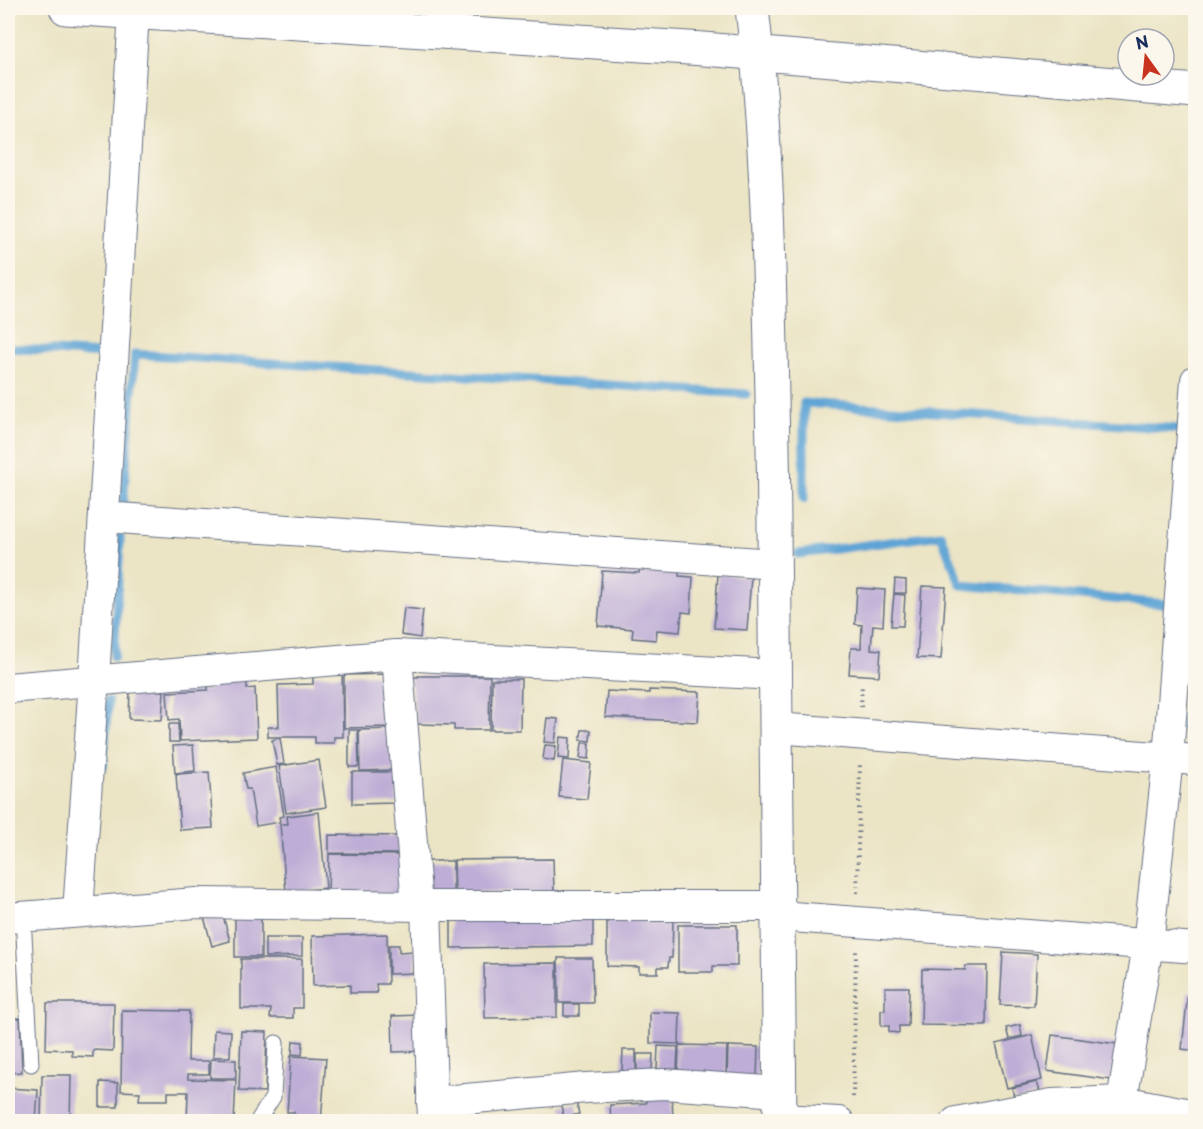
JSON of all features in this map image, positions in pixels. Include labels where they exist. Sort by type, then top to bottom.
[{"type":"street","points":[[66,8],[704,49],[1196,91]]},
{"type":"street","points":[[752,8],[758,54],[769,245],[775,564],[780,1111]]},
{"type":"street","points":[[78,912],[134,12]]},
{"type":"street","points":[[1117,1108],[1182,759],[1196,380]]},
{"type":"street","points":[[104,517],[775,564]]},
{"type":"street","points":[[8,688],[397,655],[776,675]]},
{"type":"street","points":[[397,655],[422,906],[433,1112],[586,1088],[664,1084],[839,1122]]},
{"type":"street","points":[[776,728],[1182,759]]},
{"type":"street","points":[[15,917],[196,903],[779,911],[1196,948]]},
{"type":"street","points":[[956,1122],[1052,1104],[1196,1115]]},
{"type":"lane","points":[[15,917],[31,1064]]},
{"type":"lane","points":[[257,1122],[273,1097],[276,1042]]},
{"type":"building","points":[[640,568],[679,570],[679,576],[693,577],[691,613],[682,612],[680,632],[657,630],[656,640],[632,638],[633,629],[598,626],[602,571],[639,573]]},
{"type":"building","points":[[718,574],[751,577],[747,630],[714,628]]},
{"type":"building","points":[[895,579],[906,580],[906,593],[894,593]]},
{"type":"building","points":[[922,586],[946,587],[941,659],[917,658]]},
{"type":"building","points":[[857,588],[885,590],[883,626],[873,625],[871,649],[881,650],[879,676],[849,674],[851,648],[861,648],[862,625],[855,624]]},
{"type":"building","points":[[894,594],[905,595],[903,626],[891,626]]},
{"type":"building","points":[[404,608],[423,610],[420,638],[401,635]]},
{"type":"building","points":[[391,674],[391,727],[344,728],[344,675]]},
{"type":"building","points":[[313,675],[342,675],[343,737],[334,737],[334,743],[315,743],[315,737],[268,737],[268,727],[279,727],[278,685],[313,684]]},
{"type":"building","points":[[490,676],[489,730],[454,730],[454,725],[417,724],[410,677]]},
{"type":"building","points":[[492,679],[521,679],[520,730],[491,730]]},
{"type":"building","points":[[247,680],[247,689],[255,688],[257,738],[180,741],[179,719],[169,720],[167,692],[208,690],[208,682]]},
{"type":"building","points":[[130,690],[164,691],[162,720],[129,719]]},
{"type":"building","points":[[649,690],[700,692],[698,722],[605,717],[607,691],[649,693]]},
{"type":"building","points":[[547,718],[558,719],[555,743],[544,742]]},
{"type":"building","points":[[169,724],[178,724],[179,742],[169,742]]},
{"type":"building","points":[[395,729],[395,770],[360,771],[359,730]]},
{"type":"building","points":[[349,730],[358,730],[359,767],[349,767]]},
{"type":"building","points":[[582,730],[591,730],[590,741],[580,740]]},
{"type":"building","points":[[560,737],[570,738],[569,759],[558,758]]},
{"type":"building","points":[[280,738],[284,764],[277,765],[272,740]]},
{"type":"building","points":[[582,743],[590,743],[589,759],[580,758]]},
{"type":"building","points":[[193,745],[195,771],[175,773],[173,746]]},
{"type":"building","points":[[545,745],[556,746],[554,761],[543,759]]},
{"type":"building","points":[[319,760],[326,807],[286,813],[279,766]]},
{"type":"building","points":[[563,760],[591,763],[587,799],[559,797]]},
{"type":"building","points":[[276,767],[284,816],[279,817],[280,822],[256,826],[250,789],[246,789],[243,773]]},
{"type":"building","points":[[209,772],[213,828],[180,830],[176,774]]},
{"type":"building","points":[[352,772],[397,772],[397,803],[352,804]]},
{"type":"building","points":[[319,812],[326,888],[286,892],[280,824],[288,824],[287,816]]},
{"type":"building","points":[[329,835],[400,836],[399,854],[329,853]]},
{"type":"building","points":[[329,854],[402,855],[402,894],[328,893]]},
{"type":"building","points":[[553,859],[554,892],[455,893],[454,860]]},
{"type":"building","points":[[428,861],[453,861],[453,893],[429,893]]},
{"type":"building","points":[[222,912],[230,941],[212,946],[204,917]]},
{"type":"building","points":[[235,913],[261,913],[261,957],[235,957]]},
{"type":"building","points":[[593,914],[593,946],[451,948],[451,916]]},
{"type":"building","points":[[607,917],[673,917],[672,958],[669,958],[668,967],[658,967],[658,973],[639,973],[639,967],[607,966]]},
{"type":"building","points":[[678,925],[737,925],[737,966],[713,966],[713,972],[678,972]]},
{"type":"building","points":[[387,934],[388,984],[376,984],[377,993],[350,993],[350,985],[313,986],[312,936]]},
{"type":"building","points":[[265,938],[302,938],[302,956],[265,957]]},
{"type":"building","points":[[389,945],[399,945],[399,952],[415,951],[415,973],[389,974]]},
{"type":"building","points":[[1003,952],[1037,954],[1034,1006],[1000,1005]]},
{"type":"building","points":[[558,958],[592,958],[593,1003],[559,1003]]},
{"type":"building","points":[[241,959],[302,959],[302,1008],[293,1008],[293,1018],[270,1018],[271,1009],[241,1009]]},
{"type":"building","points":[[557,963],[557,1017],[485,1018],[484,964]]},
{"type":"building","points":[[965,966],[987,966],[986,1026],[921,1025],[922,969],[965,970]]},
{"type":"building","points":[[885,987],[909,987],[908,1026],[899,1026],[899,1033],[889,1032],[889,1026],[881,1026],[881,1010],[885,1010]]},
{"type":"building","points":[[1188,992],[1196,992],[1196,1051],[1182,1049]]},
{"type":"building","points":[[47,1003],[114,1003],[113,1051],[93,1050],[93,1057],[72,1056],[72,1050],[46,1049]]},
{"type":"building","points":[[564,1004],[579,1004],[579,1016],[564,1016]]},
{"type":"building","points":[[122,1010],[189,1011],[188,1061],[209,1061],[209,1074],[188,1074],[188,1079],[236,1080],[234,1122],[187,1122],[188,1092],[168,1092],[168,1100],[139,1100],[140,1092],[121,1091]]},
{"type":"building","points":[[650,1012],[680,1013],[679,1044],[650,1043]]},
{"type":"building","points":[[423,1015],[424,1051],[393,1052],[392,1016]]},
{"type":"building","points":[[20,1018],[22,1072],[8,1073],[8,1019]]},
{"type":"building","points":[[1020,1025],[1022,1036],[1009,1039],[1006,1028]]},
{"type":"building","points":[[214,1030],[231,1031],[230,1057],[213,1057]]},
{"type":"building","points":[[241,1031],[267,1032],[265,1092],[239,1091]]},
{"type":"building","points":[[1032,1035],[1042,1080],[1007,1088],[996,1044]]},
{"type":"building","points":[[1052,1035],[1117,1044],[1111,1080],[1047,1071]]},
{"type":"building","points":[[293,1041],[303,1042],[302,1055],[292,1054]]},
{"type":"building","points":[[679,1045],[727,1046],[726,1077],[703,1077],[703,1070],[702,1076],[678,1076]]},
{"type":"building","points":[[658,1046],[678,1047],[677,1069],[657,1069]]},
{"type":"building","points":[[728,1046],[758,1047],[757,1078],[727,1078]]},
{"type":"building","points":[[623,1050],[636,1050],[636,1071],[622,1071]]},
{"type":"building","points":[[637,1054],[653,1054],[652,1070],[637,1070]]},
{"type":"building","points":[[291,1056],[326,1058],[321,1122],[294,1122],[294,1112],[287,1112]]},
{"type":"building","points":[[211,1059],[236,1060],[236,1078],[210,1078]]},
{"type":"building","points":[[42,1075],[71,1075],[70,1122],[41,1122]]},
{"type":"building","points":[[100,1082],[118,1083],[118,1107],[100,1107]]},
{"type":"building","points":[[1037,1082],[1041,1095],[1015,1101],[1012,1088]]},
{"type":"building","points":[[8,1088],[38,1090],[36,1122],[8,1122]]},
{"type":"building","points":[[672,1094],[673,1122],[611,1122],[610,1105],[646,1103],[646,1096]]},
{"type":"building","points":[[576,1102],[579,1114],[564,1118],[561,1106]]},
{"type":"building","points":[[1074,1116],[1106,1117],[1106,1122],[1074,1122]]},
{"type":"waterway","points":[[8,348],[101,354]]},
{"type":"waterway","points":[[123,502],[135,354],[746,394]]},
{"type":"waterway","points":[[804,499],[804,403],[1179,429]]},
{"type":"waterway","points":[[798,554],[941,535],[961,585],[1166,604]]},
{"type":"waterway","points":[[114,657],[120,537]]},
{"type":"waterway","points":[[1185,727],[1196,617]]},
{"type":"waterway","points":[[103,767],[108,701]]}]
